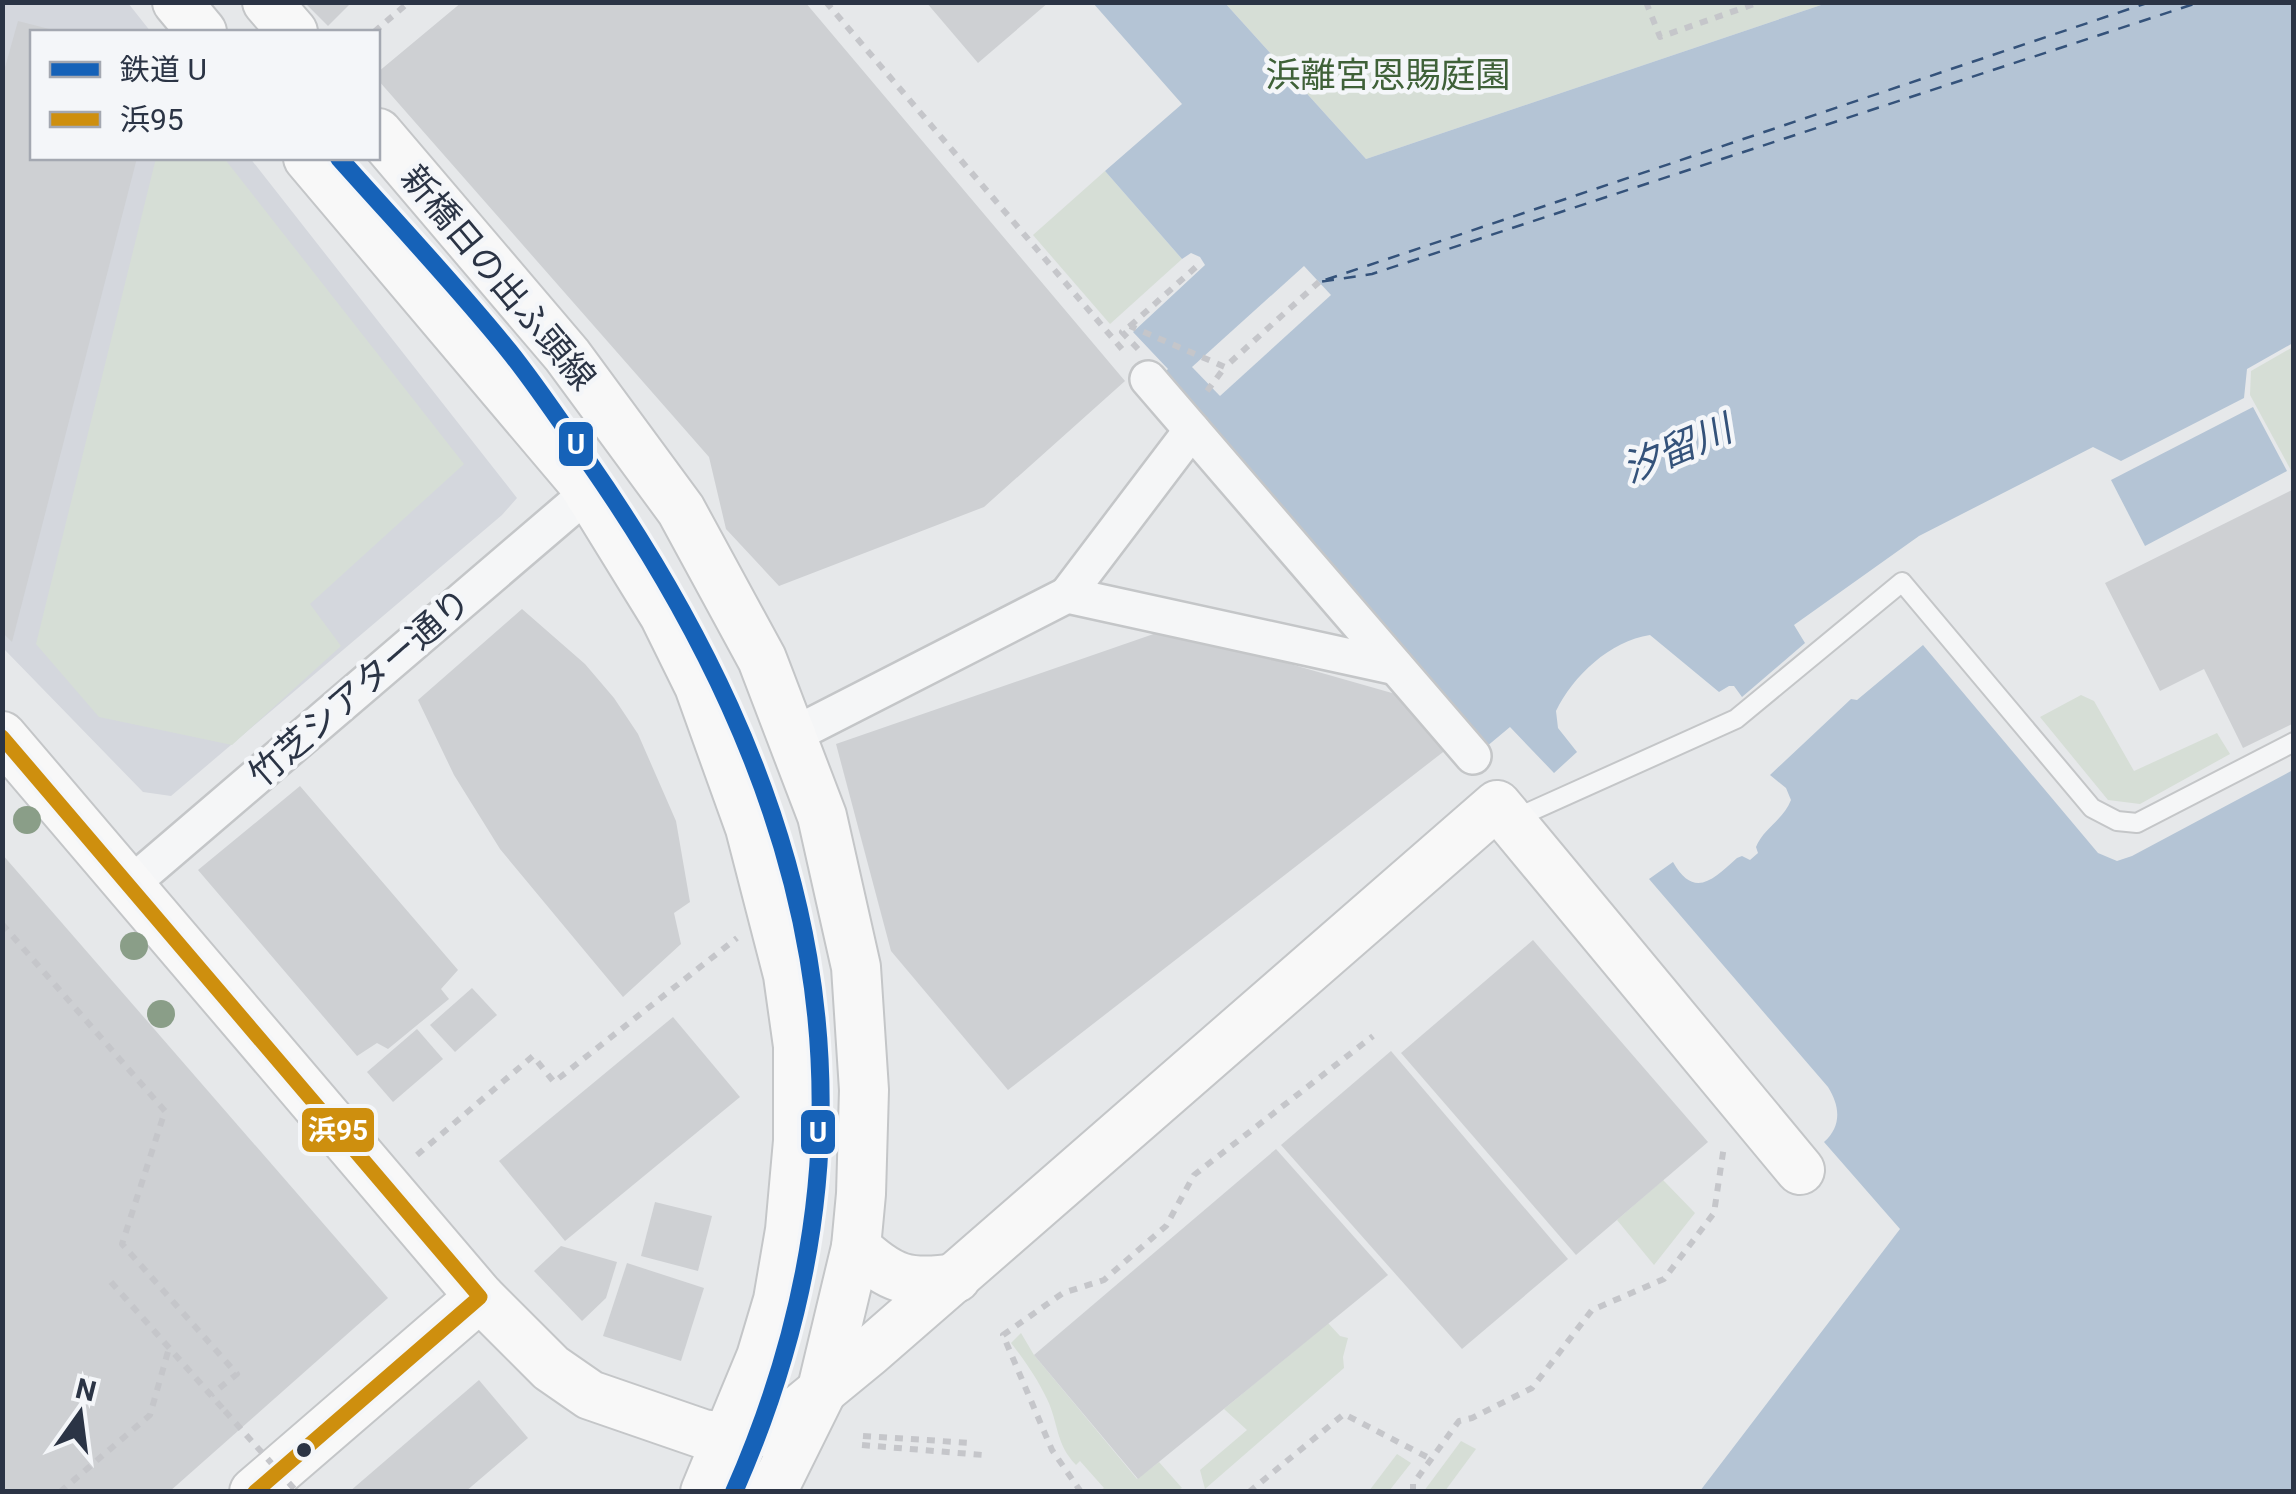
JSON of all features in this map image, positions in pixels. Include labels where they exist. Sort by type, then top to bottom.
[{"type":"main road","points":[[177,2],[200,30]]},
{"type":"main road","points":[[267,2],[290,30]]},
{"type":"main road","name":"新橋日の出ふ頭線","points":[[380,134],[567,355],[681,510],[762,659],[822,816],[856,967],[864,1090],[856,1246],[821,1392],[772,1492]]},
{"type":"main road","name":"新橋日の出ふ頭線","points":[[310,160],[588,492],[664,615],[700,686],[750,828],[790,992],[798,1046],[798,1140],[790,1230],[773,1319],[706,1492]]},
{"type":"main road","points":[[2,736],[480,1296],[571,1384],[610,1404],[659,1421],[730,1438],[766,1430],[791,1416],[956,1278],[1497,806],[1800,1170]]},
{"type":"main road","points":[[856,1246],[878,1268],[906,1281],[956,1278]]},
{"type":"main road","points":[[254,1492],[480,1296]]},
{"type":"street","points":[[1148,378],[1473,756]]},
{"type":"street","points":[[804,729],[1066,596],[1192,430]]},
{"type":"street","name":"竹芝シアター通り","points":[[131,884],[588,492]]},
{"type":"street","points":[[1066,596],[1396,667]]},
{"type":"lane","points":[[1510,821],[1736,719],[1902,582],[2092,808],[2117,822],[2137,823],[2161,813],[2294,742]]},
{"type":"path","points":[[376,30],[408,2]]},
{"type":"path","points":[[826,2],[1148,378],[1157,370],[1122,332],[1196,266]]},
{"type":"path","points":[[1646,2],[1660,36],[1760,2]]},
{"type":"path","points":[[1211,387],[1226,366],[1319,282]]},
{"type":"path","points":[[1130,326],[1226,366]]},
{"type":"path","points":[[2,924],[165,1112],[122,1244],[238,1374],[211,1396]]},
{"type":"path","points":[[417,1156],[533,1056],[554,1082],[748,929]]},
{"type":"path","points":[[1081,1492],[1052,1450],[1003,1335],[1063,1293],[1104,1280],[1166,1226],[1194,1175],[1373,1036]]},
{"type":"path","points":[[1413,1492],[1413,1484],[1459,1421],[1532,1388],[1592,1310],[1664,1280],[1714,1214],[1725,1144]]},
{"type":"path","points":[[111,1282],[297,1492]]},
{"type":"path","points":[[60,1492],[150,1416],[169,1348]]},
{"type":"path","points":[[1249,1492],[1344,1414],[1431,1459]]},
{"type":"path","points":[[972,1443],[863,1441],[983,1455]]},
{"type":"shaded area","points":[[3,3],[128,3],[149,30],[30,30],[30,160],[252,160],[517,498],[502,515],[171,796],[143,792],[3,648]]},
{"type":"green space","name":"浜離宮恩賜庭園","points":[[1225,3],[1827,3],[1366,159]]},
{"type":"green space","points":[[156,160],[226,160],[464,464],[310,604],[341,646],[232,745],[99,717],[36,644]]},
{"type":"green space","points":[[1105,171],[1182,259],[1110,324],[1033,235]]},
{"type":"green space","points":[[2293,347],[2293,474],[2250,395],[2251,371]]},
{"type":"green space","points":[[2081,695],[2094,701],[2134,771],[2217,733],[2230,754],[2140,804],[2108,800],[2040,717]]},
{"type":"green space","points":[[1663,1180],[1695,1213],[1654,1265],[1617,1220]]},
{"type":"green space","points":[[1328,1323],[1340,1336],[1348,1338],[1344,1368],[1205,1489],[1200,1470],[1247,1430],[1224,1409]]},
{"type":"green space","points":[[1021,1333],[1034,1355],[1137,1479],[1159,1462],[1182,1488],[1174,1492],[1099,1491],[1104,1488],[1080,1461],[1076,1465],[1064,1449],[1043,1391],[1011,1343]]},
{"type":"green space","points":[[1461,1441],[1476,1449],[1445,1491],[1424,1491]]},
{"type":"green space","points":[[1397,1454],[1411,1463],[1389,1491],[1369,1491]]},
{"type":"water","name":"汐留川","points":[[1093,3],[1225,3],[1366,159],[1827,3],[2293,3],[2293,343],[2247,369],[2244,398],[2121,461],[2093,447],[1919,536],[1794,625],[1805,643],[1742,697],[1734,686],[1719,692],[1650,635],[1607,652],[1572,685],[1556,711],[1558,728],[1577,752],[1554,773],[1510,727],[1486,747],[1159,378],[1168,369],[1133,332],[1205,265],[1191,253],[1182,259],[1105,171],[1182,104]]},
{"type":"water","points":[[2253,407],[2287,471],[2145,546],[2111,480]]},
{"type":"water","points":[[1923,645],[2098,853],[2117,861],[2293,770],[2293,1491],[1700,1491],[1900,1229],[1824,1142],[1834,1129],[1837,1116],[1828,1087],[1649,879],[1673,862],[1688,880],[1704,882],[1737,858],[1750,860],[1758,853],[1759,841],[1791,800],[1786,788],[1770,775],[1851,699],[1857,700]]},
{"type":"pier","points":[[1304,266],[1331,295],[1220,396],[1192,367]]},
{"type":"building","points":[[304,2],[352,2],[328,26]]},
{"type":"building","points":[[462,2],[805,2],[1125,381],[984,507],[779,586],[726,529],[709,457],[380,82],[380,70]]},
{"type":"building","points":[[926,2],[1049,2],[978,63]]},
{"type":"building","points":[[18,21],[53,30],[30,30],[30,160],[136,160],[12,642],[2,632],[2,78]]},
{"type":"building","points":[[2294,489],[2294,723],[2243,748],[2204,669],[2160,691],[2105,583]]},
{"type":"building","points":[[522,609],[585,664],[614,698],[638,734],[676,821],[690,902],[674,913],[681,944],[623,997],[500,849],[454,775],[418,700]]},
{"type":"building","points":[[1168,629],[1399,695],[1447,749],[1008,1090],[891,951],[836,744]]},
{"type":"building","points":[[300,786],[458,970],[441,989],[449,999],[388,1049],[377,1043],[357,1056],[198,870]]},
{"type":"building","points":[[2,854],[388,1298],[169,1492],[2,1492]]},
{"type":"building","points":[[1533,940],[1708,1142],[1576,1255],[1401,1053]]},
{"type":"building","points":[[472,988],[497,1015],[455,1052],[430,1025]]},
{"type":"building","points":[[673,1017],[740,1097],[565,1241],[499,1161]]},
{"type":"building","points":[[417,1029],[443,1059],[393,1102],[367,1072]]},
{"type":"building","points":[[1391,1051],[1568,1259],[1462,1349],[1281,1145]]},
{"type":"building","points":[[1276,1149],[1388,1275],[1138,1479],[1034,1355]]},
{"type":"building","points":[[655,1202],[712,1216],[698,1271],[641,1256]]},
{"type":"building","points":[[561,1246],[617,1262],[606,1298],[582,1321],[534,1271]]},
{"type":"building","points":[[627,1263],[704,1288],[681,1361],[603,1336]]},
{"type":"building","points":[[479,1380],[528,1438],[465,1492],[349,1492]]},
{"type":"ferry route","points":[[2150,2],[1319,282],[1372,274],[2200,2]]},
{"type":"rail line","name":"U","points":[[341,160],[509,351],[588,461],[666,583],[730,707],[778,831],[808,958],[821,1087],[813,1218],[785,1353],[734,1492]]},
{"type":"transit line","name":"浜95","points":[[2,737],[480,1297],[255,1492]]}]
